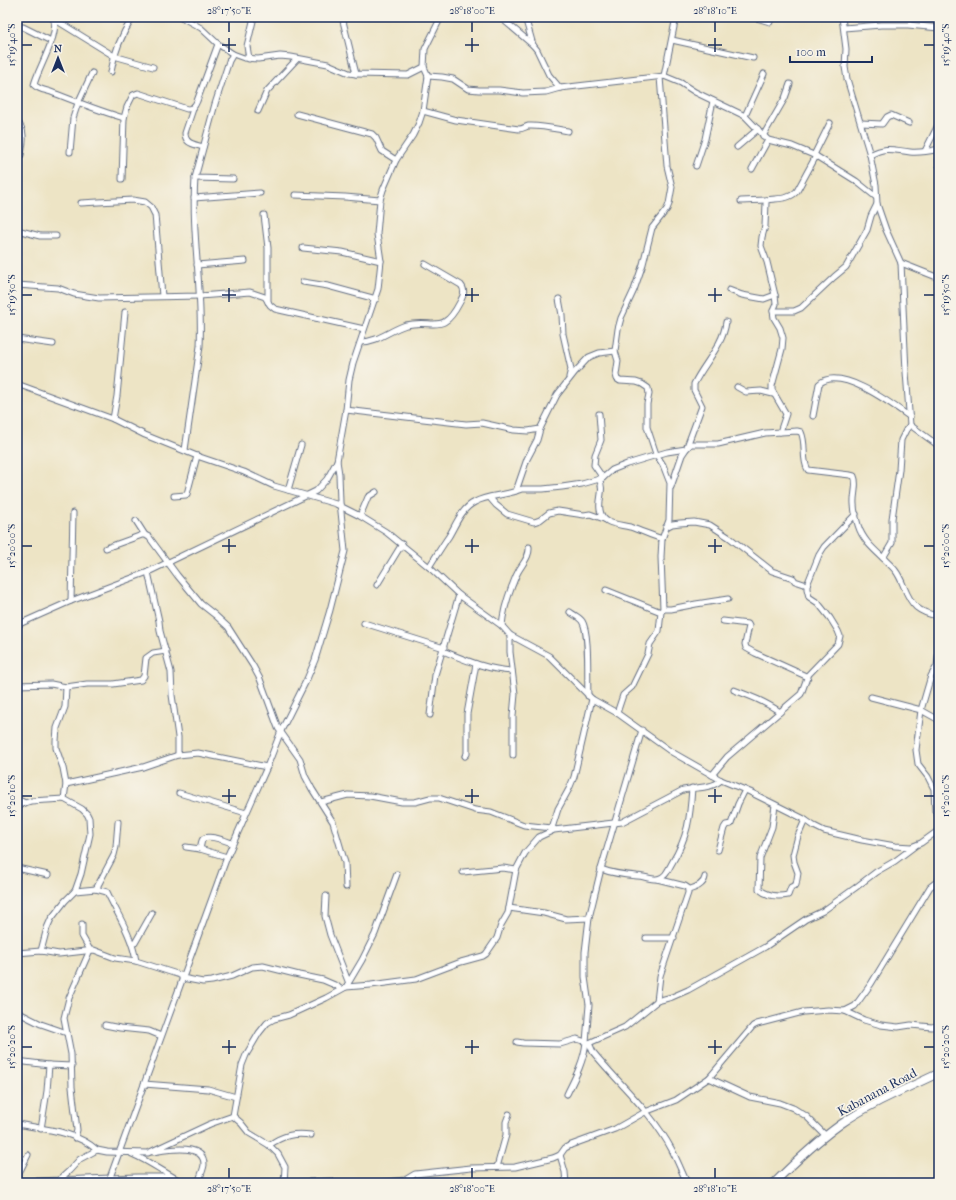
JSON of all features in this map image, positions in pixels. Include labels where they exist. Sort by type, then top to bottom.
[{"type":"street","points":[[111,72],[114,56],[123,33],[132,17]]},
{"type":"street","points":[[180,17],[201,28],[218,44],[233,54],[244,58],[249,59],[280,56],[328,64],[349,73],[356,74],[408,75],[424,67]]},
{"type":"street","points":[[249,59],[248,46],[254,17]]},
{"type":"street","points":[[342,17],[356,74]]},
{"type":"street","points":[[17,625],[70,601],[148,572],[316,491],[327,479],[337,460],[346,410],[349,380],[378,289],[381,261],[377,234],[380,200],[396,160],[413,134],[423,111],[428,76],[424,67],[425,50],[441,17]]},
{"type":"street","points":[[500,17],[533,45],[537,50],[548,75],[560,88]]},
{"type":"street","points":[[525,17],[533,45]]},
{"type":"street","points":[[617,713],[623,695],[632,687],[648,654],[650,644],[659,631],[662,611],[662,539],[669,520],[670,483],[663,465],[656,454],[647,427],[648,388],[642,384],[620,381],[617,379],[616,375],[618,361],[615,351],[621,318],[634,290],[650,232],[664,214],[669,204],[672,186],[667,166],[662,76],[672,40],[676,17]]},
{"type":"street","points":[[753,17],[770,22]]},
{"type":"street","points":[[842,17],[846,49],[845,67],[847,79],[870,155],[876,185],[877,204],[886,230],[901,263],[910,424],[901,440],[899,470],[892,519],[892,543],[883,558]]},
{"type":"street","points":[[53,18],[114,56],[153,67]]},
{"type":"street","points":[[53,18],[56,25],[49,48],[38,71],[34,85],[39,89],[124,118]]},
{"type":"street","points":[[844,28],[881,25],[908,25],[939,28]]},
{"type":"street","points":[[23,27],[51,40]]},
{"type":"street","points":[[672,40],[752,58]]},
{"type":"street","points":[[204,147],[190,143],[186,140],[185,133],[218,44]]},
{"type":"street","points":[[185,450],[200,346],[200,296],[194,232],[195,178],[229,61],[233,54]]},
{"type":"street","points":[[258,111],[267,91],[297,59]]},
{"type":"street","points":[[70,152],[72,118],[92,73]]},
{"type":"street","points":[[745,116],[764,74]]},
{"type":"street","points":[[428,76],[453,79],[468,89],[473,90],[499,90],[523,93],[546,92],[560,88],[662,76],[745,116],[768,140],[792,146],[815,155],[856,181],[876,197]]},
{"type":"street","points":[[764,136],[785,98],[790,84]]},
{"type":"street","points":[[122,179],[124,118],[127,107],[133,96],[138,94],[187,109],[191,109],[194,106]]},
{"type":"street","points":[[696,166],[705,139],[713,100]]},
{"type":"street","points":[[423,111],[456,120],[519,129],[532,126],[568,131]]},
{"type":"street","points":[[297,114],[372,134],[376,138],[382,151],[396,160]]},
{"type":"street","points":[[861,123],[882,124],[887,117],[891,115],[909,122]]},
{"type":"street","points":[[17,121],[21,126],[23,135],[21,155]]},
{"type":"street","points":[[925,151],[939,122]]},
{"type":"street","points":[[741,201],[787,198],[793,196],[797,191],[830,123]]},
{"type":"street","points":[[736,147],[758,129]]},
{"type":"street","points":[[752,169],[768,140]]},
{"type":"street","points":[[870,155],[886,149],[911,152],[938,150],[939,165]]},
{"type":"street","points":[[195,178],[233,179]]},
{"type":"street","points":[[194,198],[260,193]]},
{"type":"street","points":[[295,195],[380,200]]},
{"type":"street","points":[[81,203],[137,200],[145,202],[152,207],[155,215],[162,296]]},
{"type":"street","points":[[766,200],[765,226],[762,237],[762,246],[775,295],[776,304],[773,311],[774,318],[780,328],[783,338],[782,349],[772,386],[774,394],[786,414],[780,432]]},
{"type":"street","points":[[773,311],[794,311],[801,308],[846,267],[867,230],[871,216],[877,204]]},
{"type":"street","points":[[264,215],[268,248],[268,302]]},
{"type":"street","points":[[17,230],[40,236],[56,236]]},
{"type":"street","points":[[303,248],[342,252],[381,261]]},
{"type":"street","points":[[197,265],[245,261]]},
{"type":"street","points":[[901,263],[939,278]]},
{"type":"street","points":[[361,342],[370,342],[405,326],[417,324],[439,325],[446,322],[454,312],[464,293],[464,288],[425,264]]},
{"type":"street","points":[[303,282],[328,286],[376,299]]},
{"type":"street","points":[[17,285],[58,288],[74,294],[99,298],[200,296],[250,292],[265,298],[275,309],[364,329]]},
{"type":"street","points":[[729,290],[742,295],[764,299],[775,295]]},
{"type":"street","points":[[559,298],[563,334],[571,368],[568,380]]},
{"type":"street","points":[[113,419],[117,396],[125,312]]},
{"type":"street","points":[[670,490],[702,406],[694,390],[694,384],[720,342],[725,330],[726,322]]},
{"type":"street","points":[[17,339],[53,344]]},
{"type":"street","points":[[516,490],[523,468],[557,395],[568,380],[589,357],[599,353],[615,351]]},
{"type":"street","points":[[813,416],[819,384],[825,380],[838,379],[850,382],[876,394],[910,417]]},
{"type":"street","points":[[17,384],[113,419],[145,435],[197,456],[244,472],[274,486],[336,504],[360,516],[402,544],[459,595],[502,626],[510,635],[549,656],[590,697],[617,713],[670,751],[721,780],[776,805],[824,830],[862,840],[895,846],[911,847],[921,842]]},
{"type":"street","points":[[737,387],[746,392],[761,391],[774,394]]},
{"type":"street","points":[[346,410],[466,424],[482,423],[514,430],[528,431],[540,429]]},
{"type":"street","points":[[599,414],[601,440],[595,455],[594,465],[601,479],[602,485],[599,508],[604,519]]},
{"type":"street","points":[[910,424],[939,446]]},
{"type":"street","points":[[429,567],[459,517],[471,504],[479,500],[505,495],[516,490],[562,487],[601,479],[612,470],[656,454],[686,449],[692,444],[718,444],[765,433],[797,431],[802,432],[804,459],[808,470],[854,476],[856,482],[854,504],[856,514],[859,527],[868,543],[896,570],[904,589],[916,607],[928,613],[939,616]]},
{"type":"street","points":[[288,490],[301,445]]},
{"type":"street","points":[[174,496],[187,494],[197,456]]},
{"type":"street","points":[[109,1180],[232,843],[267,767],[281,731],[315,660],[346,551],[337,460]]},
{"type":"street","points":[[360,516],[368,497],[376,492]]},
{"type":"street","points":[[490,498],[507,514],[534,522],[540,520],[549,513],[558,511],[584,515],[590,514],[617,525],[630,527],[662,539]]},
{"type":"street","points":[[70,601],[73,513]]},
{"type":"street","points":[[712,775],[727,758],[801,694],[808,677],[838,644],[840,636],[838,631],[818,603],[809,597],[806,589],[819,555],[824,547],[856,514]]},
{"type":"street","points":[[136,521],[177,576],[201,604],[228,627],[260,679],[278,728],[300,759],[308,782],[333,822],[345,863],[346,887]]},
{"type":"street","points":[[666,527],[672,524],[687,522],[710,525],[730,538],[772,571],[807,585]]},
{"type":"street","points":[[106,548],[145,535]]},
{"type":"street","points":[[377,585],[402,544]]},
{"type":"street","points":[[502,626],[503,615],[511,587],[530,551],[529,547]]},
{"type":"street","points":[[148,572],[160,631],[171,672],[178,737],[178,755]]},
{"type":"street","points":[[606,590],[662,611],[728,599]]},
{"type":"street","points":[[430,715],[435,675],[444,650],[459,595]]},
{"type":"street","points":[[233,1116],[242,1065],[252,1045],[267,1023],[326,998],[346,987],[416,979],[461,962],[483,956],[489,950],[497,938],[509,908],[516,870],[532,844],[539,837],[553,829],[558,809],[574,777],[590,697],[585,628],[576,615],[570,612]]},
{"type":"street","points":[[723,622],[748,624],[749,626],[745,644],[746,648],[808,677]]},
{"type":"street","points":[[364,623],[444,650],[476,664],[512,671]]},
{"type":"street","points":[[510,635],[515,694],[513,716],[513,754]]},
{"type":"street","points":[[939,649],[937,666],[931,676],[921,710],[916,750],[918,764],[931,782],[934,789],[935,810],[939,817]]},
{"type":"street","points":[[17,685],[51,684],[66,686],[113,684],[142,680],[144,676],[146,658],[153,653],[166,651]]},
{"type":"street","points":[[464,756],[467,754],[467,714],[476,664]]},
{"type":"street","points":[[64,799],[66,784],[63,768],[56,748],[56,741],[57,728],[65,707],[66,686]]},
{"type":"street","points":[[734,690],[772,706],[780,712]]},
{"type":"street","points":[[871,697],[921,710],[939,720]]},
{"type":"street","points":[[567,1094],[579,1070],[587,1043],[589,1005],[585,977],[585,952],[589,918],[601,869],[642,730]]},
{"type":"street","points":[[66,784],[143,768],[178,755],[198,752],[267,767]]},
{"type":"street","points":[[321,802],[348,795],[370,796],[402,802],[415,802],[430,798],[438,798],[475,810],[491,812],[524,825],[553,829],[622,822],[654,804],[684,790],[713,785],[721,780]]},
{"type":"street","points":[[657,879],[664,876],[680,851],[687,831],[692,788]]},
{"type":"street","points":[[718,850],[724,828],[731,824],[745,790]]},
{"type":"street","points":[[179,793],[246,813]]},
{"type":"street","points":[[17,799],[25,803]]},
{"type":"street","points":[[17,814],[19,806],[31,800],[64,799],[88,814],[90,834],[81,874],[75,891],[51,919],[41,951]]},
{"type":"street","points":[[776,805],[772,827],[760,858],[759,889],[764,894],[783,896],[788,895],[791,887],[796,885],[798,873],[793,855],[798,836],[805,820]]},
{"type":"street","points":[[96,889],[114,855],[118,822]]},
{"type":"street","points":[[587,1043],[625,1027],[657,1001],[672,997],[688,990],[765,947],[806,919],[823,910],[939,830]]},
{"type":"street","points":[[200,849],[202,840],[210,837],[232,843]]},
{"type":"street","points":[[186,847],[200,849],[227,857]]},
{"type":"street","points":[[17,868],[48,875]]},
{"type":"street","points":[[463,872],[503,868],[516,870]]},
{"type":"street","points":[[601,869],[623,875],[657,879],[685,886],[688,890]]},
{"type":"street","points":[[346,987],[375,934],[397,874]]},
{"type":"street","points":[[688,890],[699,886],[705,880],[705,877]]},
{"type":"street","points":[[845,1011],[855,1006],[863,995],[882,967],[930,887],[939,880]]},
{"type":"street","points":[[75,891],[96,889],[107,892],[128,931],[136,961]]},
{"type":"street","points":[[657,1001],[660,976],[674,938],[688,890]]},
{"type":"street","points":[[326,896],[325,916],[330,935],[348,981]]},
{"type":"street","points":[[509,908],[544,913],[566,919],[589,918]]},
{"type":"street","points":[[132,944],[135,942],[152,913]]},
{"type":"street","points":[[82,924],[82,936],[90,950]]},
{"type":"street","points":[[646,938],[674,938]]},
{"type":"street","points":[[75,1138],[77,1130],[72,1087],[72,1066],[64,1023],[65,1010],[90,950]]},
{"type":"street","points":[[17,953],[41,951],[59,954],[94,950],[115,958],[136,961],[183,977],[203,982],[232,976],[252,967],[263,966],[323,980],[337,986],[340,989]]},
{"type":"street","points":[[376,1183],[405,1180],[414,1174],[471,1168],[515,1167],[540,1162],[560,1155],[565,1148],[571,1145],[615,1129],[645,1112],[676,1100],[709,1078],[753,1026],[757,1024],[803,1012],[828,1010],[845,1011],[864,1020],[898,1027],[911,1025],[932,1027],[939,1025]]},
{"type":"street","points":[[17,1012],[41,1024],[67,1033]]},
{"type":"street","points":[[105,1024],[120,1028],[149,1031],[161,1036]]},
{"type":"street","points":[[517,1042],[560,1044],[577,1039],[587,1043],[645,1112],[671,1149],[687,1183]]},
{"type":"street","points":[[17,1061],[72,1066]]},
{"type":"street","points":[[41,1129],[47,1091],[49,1065]]},
{"type":"street","name":"Kabanana Road","points":[[774,1183],[812,1146],[842,1124],[862,1111],[939,1073]]},
{"type":"street","points":[[709,1078],[750,1097],[780,1103],[793,1108],[806,1116],[826,1136]]},
{"type":"street","points":[[144,1084],[208,1089],[236,1097]]},
{"type":"street","points":[[497,1167],[506,1135],[506,1122],[509,1114]]},
{"type":"street","points":[[233,1116],[249,1133],[269,1145],[278,1154],[286,1170],[285,1183],[331,1181]]},
{"type":"street","points":[[148,1153],[210,1124],[233,1116]]},
{"type":"street","points":[[17,1124],[53,1130],[92,1145],[97,1150],[107,1152],[148,1153],[171,1149],[190,1149],[200,1154],[203,1158],[204,1164],[198,1183]]},
{"type":"street","points":[[269,1145],[288,1135],[311,1135]]},
{"type":"street","points":[[59,1180],[70,1171],[80,1159],[97,1150]]},
{"type":"street","points":[[129,1153],[145,1159],[184,1183]]},
{"type":"street","points":[[17,1177],[28,1155]]},
{"type":"street","points":[[560,1155],[565,1172],[566,1183]]},
{"type":"street","points":[[17,1182],[172,1177]]}]
